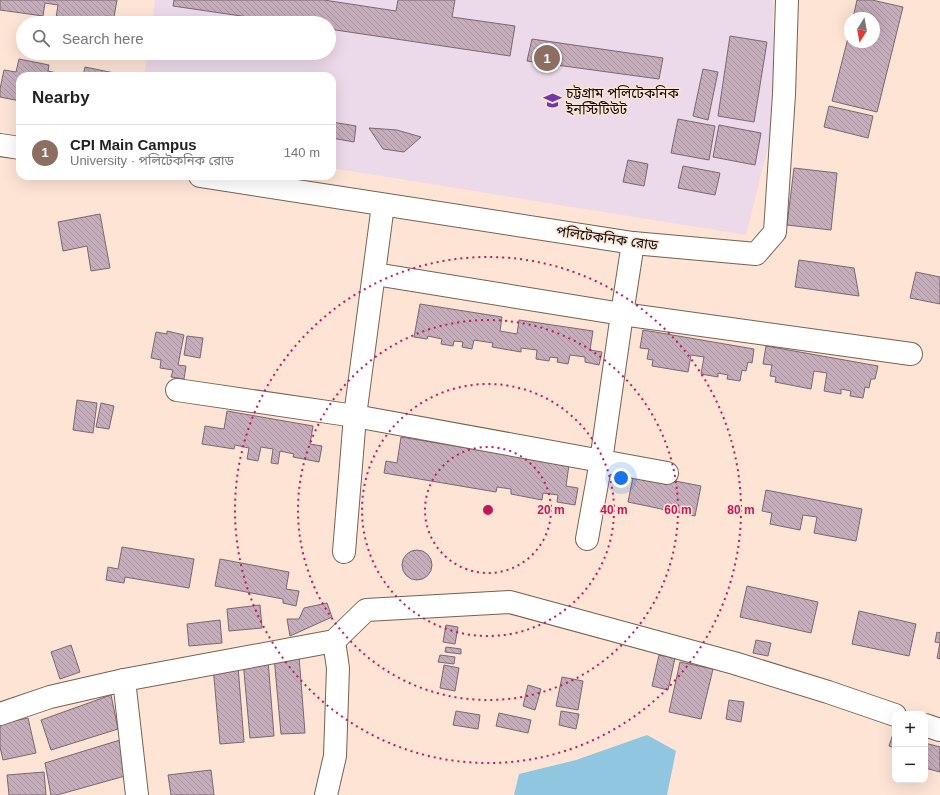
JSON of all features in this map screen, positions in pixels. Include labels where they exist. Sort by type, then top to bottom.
[{"type":"street","name":"পলিটেকনিক রোড","points":[[225,180],[633,243],[756,254],[775,232],[784,94],[787,0]]},
{"type":"street","points":[[0,145],[16,147]]},
{"type":"street","points":[[344,552],[355,416],[383,205]]},
{"type":"street","points":[[587,539],[602,461],[633,243]]},
{"type":"street","points":[[375,274],[622,314],[911,354]]},
{"type":"street","points":[[177,390],[355,416],[667,473]]},
{"type":"street","points":[[0,714],[50,697],[124,680],[334,641],[366,610],[510,602],[734,663],[828,692],[892,714]]},
{"type":"street","points":[[326,795],[335,756],[338,668],[334,641]]},
{"type":"street","points":[[124,680],[137,795]]},
{"type":"street","points":[[928,726],[940,730]]},
{"type":"shaded area","name":"চট্টগ্রাম পলিটেকনিক ইনস্টিটিউট","points":[[155,0],[773,0],[773,126],[746,235],[336,169],[336,72],[145,72],[147,60],[336,60],[336,16],[153,16]]},
{"type":"water","points":[[647,735],[676,751],[667,795],[514,795],[519,774],[576,760]]},
{"type":"building","points":[[0,0],[117,0],[114,16],[56,16],[58,5],[45,3],[43,16],[0,10]]},
{"type":"building","points":[[174,0],[324,0],[396,11],[398,0],[455,0],[452,17],[515,26],[510,56],[336,30],[336,16],[241,16],[173,6]]},
{"type":"building","points":[[857,0],[872,0],[903,7],[877,112],[832,101],[845,48],[880,48],[880,12],[854,12]]},
{"type":"building","points":[[730,36],[767,42],[754,122],[718,116]]},
{"type":"building","points":[[532,39],[663,58],[659,79],[527,61]]},
{"type":"building","points":[[19,60],[24,60],[49,65],[48,71],[53,72],[16,72]]},
{"type":"building","points":[[85,67],[109,72],[84,72]]},
{"type":"building","points":[[703,69],[718,72],[708,120],[693,116]]},
{"type":"building","points":[[4,70],[16,72],[16,100],[0,97]]},
{"type":"building","points":[[829,106],[873,116],[868,138],[824,127]]},
{"type":"building","points":[[678,119],[715,126],[709,160],[671,153]]},
{"type":"building","points":[[336,123],[356,126],[354,142],[336,139]]},
{"type":"building","points":[[719,125],[761,133],[755,165],[713,157]]},
{"type":"building","points":[[369,128],[397,130],[421,137],[404,152],[383,149]]},
{"type":"building","points":[[628,160],[648,164],[644,186],[623,182]]},
{"type":"building","points":[[683,166],[720,173],[715,195],[678,188]]},
{"type":"building","points":[[794,168],[837,173],[831,230],[787,225]]},
{"type":"building","points":[[100,214],[110,268],[91,271],[87,246],[63,251],[58,222]]},
{"type":"building","points":[[799,260],[854,268],[859,296],[795,287]]},
{"type":"building","points":[[916,272],[940,277],[940,304],[910,298]]},
{"type":"building","points":[[420,304],[502,317],[500,331],[517,334],[519,320],[593,331],[590,350],[602,352],[599,365],[585,362],[585,357],[570,355],[568,364],[557,362],[558,358],[550,357],[549,361],[536,359],[537,350],[521,348],[521,352],[492,347],[493,343],[474,340],[472,349],[462,347],[463,342],[454,341],[453,346],[441,344],[442,339],[428,336],[427,339],[414,337]]},
{"type":"building","points":[[643,330],[754,349],[752,363],[748,362],[746,371],[742,370],[740,381],[727,379],[728,375],[718,373],[718,377],[701,374],[704,357],[691,355],[688,372],[652,366],[653,360],[647,359],[649,349],[640,348]]},
{"type":"building","points":[[167,331],[184,335],[178,365],[186,366],[184,379],[171,377],[173,370],[160,368],[161,360],[151,358],[156,332],[167,334]]},
{"type":"building","points":[[187,336],[203,338],[200,358],[184,355]]},
{"type":"building","points":[[766,346],[878,366],[875,379],[871,379],[869,388],[865,387],[863,398],[850,396],[851,391],[841,389],[841,394],[824,391],[827,373],[814,371],[811,389],[775,382],[776,377],[770,376],[772,365],[763,364]]},
{"type":"building","points":[[77,400],[97,403],[93,433],[73,430]]},
{"type":"building","points":[[101,403],[114,406],[109,429],[96,427]]},
{"type":"building","points":[[227,411],[313,426],[310,444],[322,446],[319,462],[293,457],[294,454],[280,451],[278,464],[271,463],[273,449],[261,447],[258,461],[247,459],[249,448],[235,445],[234,449],[202,444],[205,426],[224,429]]},
{"type":"building","points":[[401,437],[569,465],[566,486],[578,488],[575,505],[557,502],[558,495],[543,493],[542,500],[511,494],[511,489],[497,487],[496,492],[384,473],[386,461],[397,463]]},
{"type":"building","points":[[644,475],[701,486],[695,516],[628,502],[633,477]]},
{"type":"building","points":[[766,490],[862,509],[856,541],[814,533],[817,517],[803,515],[800,530],[770,524],[772,513],[762,511]]},
{"type":"building","points":[[122,547],[194,559],[189,588],[125,577],[124,583],[106,580],[108,567],[118,569]]},
{"type":"building","points":[[417,550],[428,554],[432,565],[428,576],[417,580],[406,576],[402,565],[406,554]]},
{"type":"building","points":[[220,559],[289,572],[286,589],[299,591],[296,606],[283,603],[283,599],[215,586]]},
{"type":"building","points":[[747,586],[818,602],[811,633],[740,617]]},
{"type":"building","points":[[327,603],[332,617],[290,636],[287,619],[299,619],[304,608]]},
{"type":"building","points":[[260,605],[262,628],[229,631],[227,609]]},
{"type":"building","points":[[859,611],[916,624],[909,656],[852,644]]},
{"type":"building","points":[[220,620],[222,643],[189,646],[187,624]]},
{"type":"building","points":[[446,625],[458,627],[455,644],[443,642]]},
{"type":"building","points":[[937,632],[940,633],[940,643],[935,642]]},
{"type":"building","points":[[756,640],[771,643],[768,656],[753,653]]},
{"type":"building","points":[[940,643],[940,659],[937,658]]},
{"type":"building","points":[[71,645],[80,672],[60,679],[51,652]]},
{"type":"building","points":[[446,647],[461,649],[461,654],[445,652]]},
{"type":"building","points":[[440,655],[455,657],[454,664],[438,662]]},
{"type":"building","points":[[659,655],[675,658],[668,690],[652,686]]},
{"type":"building","points":[[299,656],[305,733],[281,734],[274,657]]},
{"type":"building","points":[[268,660],[274,736],[250,738],[243,661]]},
{"type":"building","points":[[680,662],[713,669],[701,719],[669,712]]},
{"type":"building","points":[[444,665],[459,668],[455,691],[440,688]]},
{"type":"building","points":[[238,666],[244,742],[220,744],[213,667]]},
{"type":"building","points":[[562,677],[583,681],[578,710],[556,706]]},
{"type":"building","points":[[528,685],[541,689],[535,710],[523,706]]},
{"type":"building","points":[[111,695],[118,729],[51,750],[41,720]]},
{"type":"building","points":[[729,700],[744,702],[741,722],[726,719]]},
{"type":"building","points":[[456,711],[480,715],[478,729],[453,725]]},
{"type":"building","points":[[561,711],[579,714],[576,729],[559,725]]},
{"type":"building","points":[[499,713],[531,720],[528,733],[496,726]]},
{"type":"building","points":[[28,718],[36,753],[3,760],[0,747],[0,724]]},
{"type":"building","points":[[892,737],[892,747],[889,746]]},
{"type":"building","points":[[120,740],[125,776],[57,795],[51,795],[45,763]]},
{"type":"building","points":[[928,744],[940,747],[940,772],[928,769]]},
{"type":"building","points":[[211,770],[214,795],[171,795],[168,775]]},
{"type":"building","points":[[44,772],[46,795],[9,795],[7,775]]},
{"type":"place","name":"CPI Main Campus","points":[[547,58]]},
{"type":"place","name":"চট্টগ্রাম পলিটেকনিক ইনস্টিটিউট","points":[[553,101]]}]
